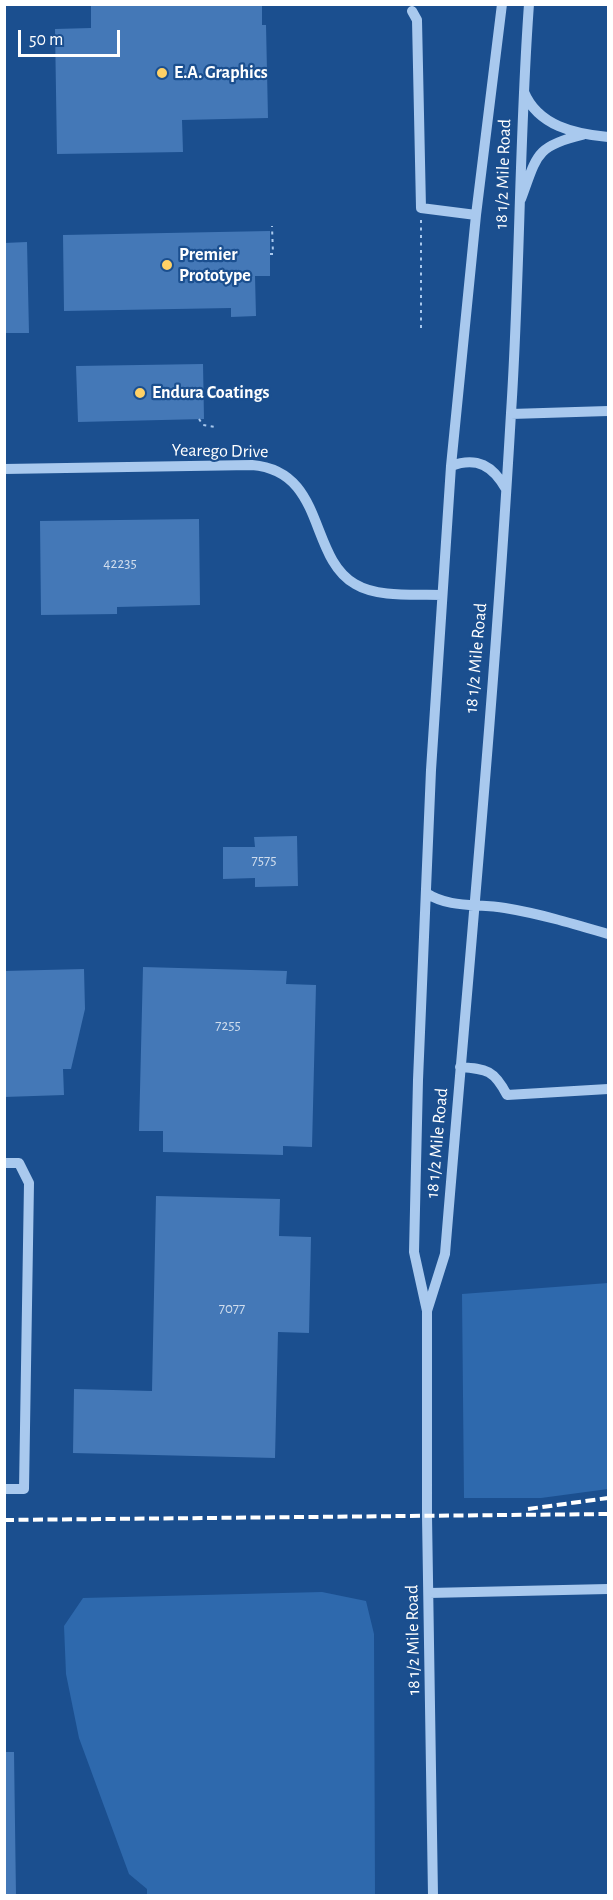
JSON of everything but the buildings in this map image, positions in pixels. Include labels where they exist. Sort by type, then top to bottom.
[{"type":"street","name":"18 1/2 Mile Road","points":[[434,1896],[427,1311],[414,1252],[426,893],[451,466],[476,215],[502,4]]},
{"type":"street","name":"18 1/2 Mile Road","points":[[427,1311],[445,1254],[506,490],[528,4]]},
{"type":"street","points":[[412,11],[417,20],[421,208],[476,215]]},
{"type":"street","points":[[523,90],[531,105],[545,120],[582,135]]},
{"type":"street","points":[[518,208],[539,155],[545,147],[582,135],[609,137]]},
{"type":"street","points":[[511,414],[609,411]]},
{"type":"street","points":[[451,466],[471,461],[482,463],[491,468],[506,490]]},
{"type":"street","name":"Yearego Drive","points":[[4,469],[252,465],[276,469],[296,485],[335,562],[343,575],[355,585],[385,592],[442,595]]},
{"type":"street","points":[[426,893],[445,904],[455,906],[474,903],[547,916],[609,934]]},
{"type":"street","points":[[460,1067],[486,1069],[500,1082],[507,1095],[609,1089]]},
{"type":"street","points":[[4,1163],[19,1163],[29,1184],[24,1488],[4,1489]]},
{"type":"street","points":[[429,1593],[609,1589]]},
{"type":"path","points":[[421,208],[421,328]]},
{"type":"path","points":[[270,254],[273,254],[272,226]]},
{"type":"path","points":[[199,419],[203,425],[216,427]]},
{"type":"shaded area","points":[[608,1283],[608,1489],[541,1498],[464,1498],[462,1294]]},
{"type":"shaded area","points":[[322,1592],[366,1601],[374,1634],[375,1895],[147,1895],[147,1889],[129,1874],[79,1738],[66,1674],[64,1626],[83,1598]]},
{"type":"railway","points":[[528,1509],[608,1498]]},
{"type":"railway","points":[[4,1520],[608,1514]]},
{"type":"place","name":"E.A. Graphics","points":[[162,73]]},
{"type":"place","name":"Premier Prototype","points":[[167,265]]},
{"type":"place","name":"Endura Coatings","points":[[140,393]]}]
